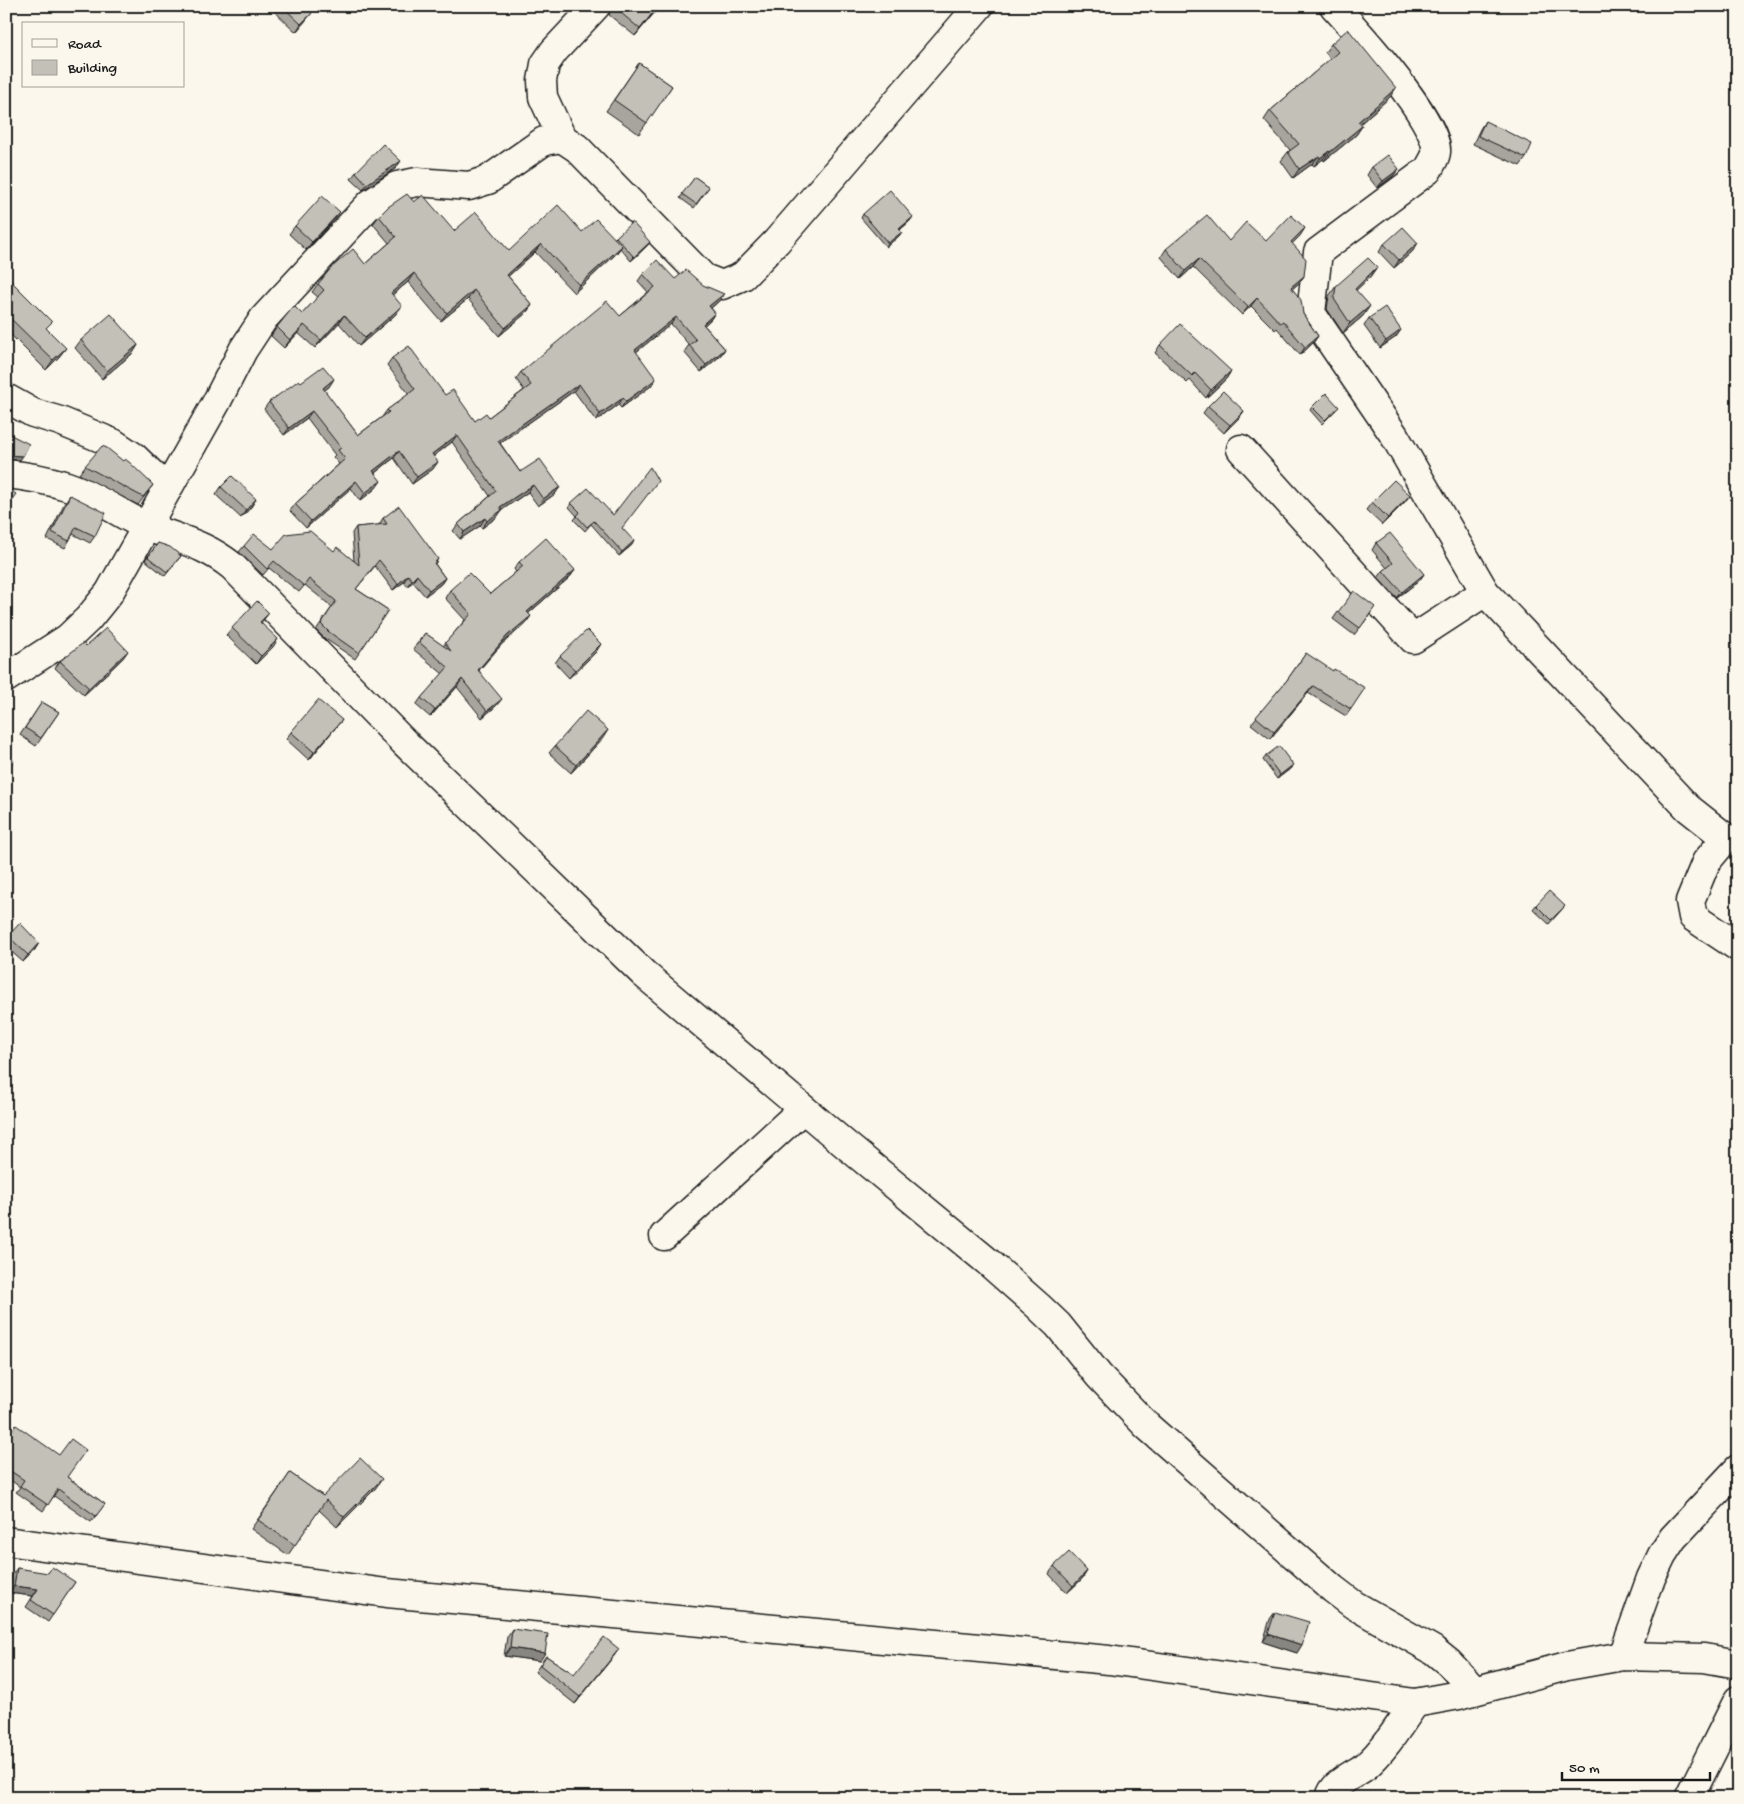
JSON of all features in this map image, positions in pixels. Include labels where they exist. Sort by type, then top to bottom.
[{"type":"street","points":[[596,6],[554,51],[545,64],[542,81],[544,97],[562,138],[577,148],[704,278],[722,284],[744,276],[777,241],[979,6]]},
{"type":"street","points":[[1334,6],[1387,66],[1420,113],[1433,134],[1436,152],[1428,170],[1318,252],[1311,313],[1394,435],[1485,592],[1688,808],[1726,838],[1706,862],[1690,902],[1693,917],[1738,947]]},
{"type":"street","points":[[6,678],[68,638],[88,618],[109,592],[216,403],[243,350],[264,318],[370,204],[397,186],[418,182],[469,186],[488,180],[544,141],[562,138]]},
{"type":"street","points":[[6,398],[33,413],[60,421],[113,443],[134,457],[167,489]]},
{"type":"street","points":[[1241,449],[1412,639],[1485,592]]},
{"type":"street","points":[[6,474],[68,486],[146,526],[199,545],[218,555],[232,566],[404,742],[644,974],[803,1109],[987,1261],[1038,1306],[1058,1325],[1099,1376],[1147,1426],[1326,1582],[1354,1605],[1433,1650],[1449,1663],[1474,1690]]},
{"type":"street","points":[[664,1236],[803,1109]]},
{"type":"street","points":[[1623,1656],[1651,1578],[1662,1555],[1673,1538],[1738,1469]]},
{"type":"street","points":[[6,1540],[387,1593],[1109,1660],[1415,1703],[1460,1695],[1567,1666],[1623,1656],[1704,1658],[1738,1664]]},
{"type":"street","points":[[1689,1798],[1738,1700]]},
{"type":"street","points":[[1330,1798],[1330,1794],[1340,1783],[1359,1771],[1377,1756],[1415,1703]]},
{"type":"building","points":[[282,6],[305,6],[312,13],[301,24]]},
{"type":"building","points":[[614,6],[658,6],[640,29]]},
{"type":"building","points":[[1348,29],[1396,88],[1358,122],[1362,126],[1330,152],[1320,158],[1319,156],[1299,169],[1288,152],[1299,144],[1270,111],[1338,52],[1331,44]]},
{"type":"building","points":[[639,63],[672,86],[647,123],[614,100]]},
{"type":"building","points":[[1485,121],[1532,144],[1526,158],[1478,136]]},
{"type":"building","points":[[383,144],[401,161],[367,184],[356,172]]},
{"type":"building","points":[[1388,155],[1399,169],[1383,181],[1372,167]]},
{"type":"building","points":[[695,177],[709,187],[696,204],[682,194]]},
{"type":"building","points":[[890,190],[913,217],[899,229],[902,232],[888,243],[863,214]]},
{"type":"building","points":[[407,194],[414,202],[423,195],[454,231],[476,212],[509,251],[558,205],[582,232],[596,219],[622,246],[579,285],[541,244],[507,275],[532,305],[505,328],[474,290],[447,313],[414,273],[391,293],[402,306],[365,338],[344,315],[321,340],[304,325],[290,340],[277,327],[294,306],[302,314],[324,290],[318,284],[331,268],[353,249],[365,264],[396,237],[379,216],[388,207]]},
{"type":"building","points":[[322,196],[340,212],[312,242],[295,226]]},
{"type":"building","points":[[1207,215],[1229,241],[1246,222],[1266,241],[1291,215],[1305,228],[1291,242],[1306,259],[1304,276],[1291,287],[1301,300],[1303,314],[1318,336],[1305,347],[1283,321],[1280,323],[1257,298],[1248,307],[1199,259],[1185,271],[1166,249]]},
{"type":"building","points":[[632,222],[650,242],[634,257],[616,237]]},
{"type":"building","points":[[1403,227],[1418,243],[1399,260],[1384,244]]},
{"type":"building","points":[[1368,258],[1377,267],[1355,289],[1370,306],[1350,323],[1334,299],[1336,286]]},
{"type":"building","points":[[657,260],[675,279],[686,270],[703,285],[724,294],[709,306],[715,313],[703,324],[725,349],[706,365],[689,345],[696,340],[676,317],[635,350],[656,379],[626,401],[623,398],[600,414],[579,384],[498,441],[520,472],[540,459],[560,487],[543,499],[533,485],[500,507],[502,510],[487,521],[485,518],[464,532],[458,524],[496,491],[457,435],[432,454],[438,462],[417,477],[399,451],[373,471],[381,481],[365,493],[356,481],[311,521],[295,504],[345,459],[338,450],[341,448],[312,411],[289,428],[269,402],[299,380],[301,382],[323,366],[334,379],[323,388],[358,435],[389,412],[387,410],[415,389],[392,358],[409,346],[445,395],[453,390],[475,421],[486,413],[489,417],[531,385],[521,372],[607,301],[620,316],[655,287],[643,274]]},
{"type":"building","points":[[6,276],[52,322],[46,328],[66,348],[53,360],[6,314]]},
{"type":"building","points":[[1385,307],[1401,330],[1386,341],[1369,318]]},
{"type":"building","points":[[111,314],[138,345],[107,371],[81,340]]},
{"type":"building","points":[[1180,324],[1231,371],[1211,390],[1195,373],[1192,376],[1160,345]]},
{"type":"building","points":[[1223,391],[1244,411],[1230,425],[1208,406]]},
{"type":"building","points":[[1326,393],[1339,407],[1325,420],[1312,407]]},
{"type":"building","points":[[11,435],[29,444],[23,456],[6,455],[6,443]]},
{"type":"building","points":[[102,446],[123,461],[125,459],[129,462],[153,485],[143,497],[85,466]]},
{"type":"building","points":[[650,467],[658,481],[622,528],[634,541],[622,552],[594,521],[587,527],[577,516],[580,512],[571,503],[588,488],[613,515]]},
{"type":"building","points":[[232,476],[256,499],[246,510],[221,487]]},
{"type":"building","points":[[1394,480],[1410,495],[1388,518],[1372,502]]},
{"type":"building","points":[[6,487],[16,494],[6,507]]},
{"type":"building","points":[[70,495],[106,513],[95,536],[76,527],[69,541],[52,532]]},
{"type":"building","points":[[399,506],[438,559],[434,563],[445,578],[429,590],[417,575],[412,580],[408,575],[398,584],[379,560],[356,589],[388,610],[359,653],[329,632],[321,624],[336,601],[309,579],[304,586],[274,561],[267,569],[244,546],[254,534],[273,549],[286,534],[310,531],[334,551],[337,547],[359,565],[356,527],[387,524],[383,518]]},
{"type":"building","points":[[1390,533],[1424,574],[1402,592],[1383,571],[1393,563],[1376,543]]},
{"type":"building","points":[[546,538],[575,570],[527,612],[531,616],[507,636],[478,670],[502,699],[487,711],[462,679],[435,710],[421,698],[448,667],[419,642],[425,633],[451,651],[445,643],[471,614],[450,590],[469,573],[490,594],[523,566],[519,562]]},
{"type":"building","points":[[158,543],[170,547],[181,556],[167,572],[148,557]]},
{"type":"building","points":[[1354,591],[1375,607],[1360,628],[1338,612]]},
{"type":"building","points":[[257,601],[269,613],[260,622],[278,639],[261,656],[232,628]]},
{"type":"building","points":[[106,628],[128,651],[89,688],[60,661],[83,643],[86,646]]},
{"type":"building","points":[[587,630],[601,644],[575,670],[560,656]]},
{"type":"building","points":[[1306,653],[1333,671],[1334,669],[1365,688],[1351,709],[1313,686],[1274,732],[1256,717],[1287,680]]},
{"type":"building","points":[[318,700],[342,720],[314,752],[291,732]]},
{"type":"building","points":[[42,702],[59,712],[41,738],[25,728]]},
{"type":"building","points":[[586,711],[608,730],[576,765],[555,746]]},
{"type":"building","points":[[1279,746],[1293,765],[1280,775],[1266,756]]},
{"type":"building","points":[[6,756],[14,761],[6,771]]},
{"type":"building","points":[[1549,891],[1565,906],[1551,920],[1536,905]]},
{"type":"building","points":[[20,923],[39,943],[28,955],[8,936]]},
{"type":"building","points":[[16,1425],[59,1455],[71,1439],[86,1450],[67,1477],[105,1504],[96,1516],[58,1489],[48,1505],[20,1486],[24,1480],[6,1468],[6,1439]]},
{"type":"building","points":[[360,1458],[382,1479],[344,1517],[326,1500],[295,1545],[258,1520],[290,1473],[323,1496]]},
{"type":"building","points":[[1069,1552],[1087,1571],[1073,1586],[1054,1566]]},
{"type":"building","points":[[52,1567],[75,1582],[53,1615],[31,1600],[38,1589],[14,1586],[17,1568],[48,1573]]},
{"type":"building","points":[[1275,1612],[1309,1622],[1302,1645],[1268,1634]]},
{"type":"building","points":[[512,1629],[548,1634],[545,1653],[510,1648]]},
{"type":"building","points":[[604,1637],[619,1649],[580,1697],[540,1665],[546,1656],[574,1674]]}]
